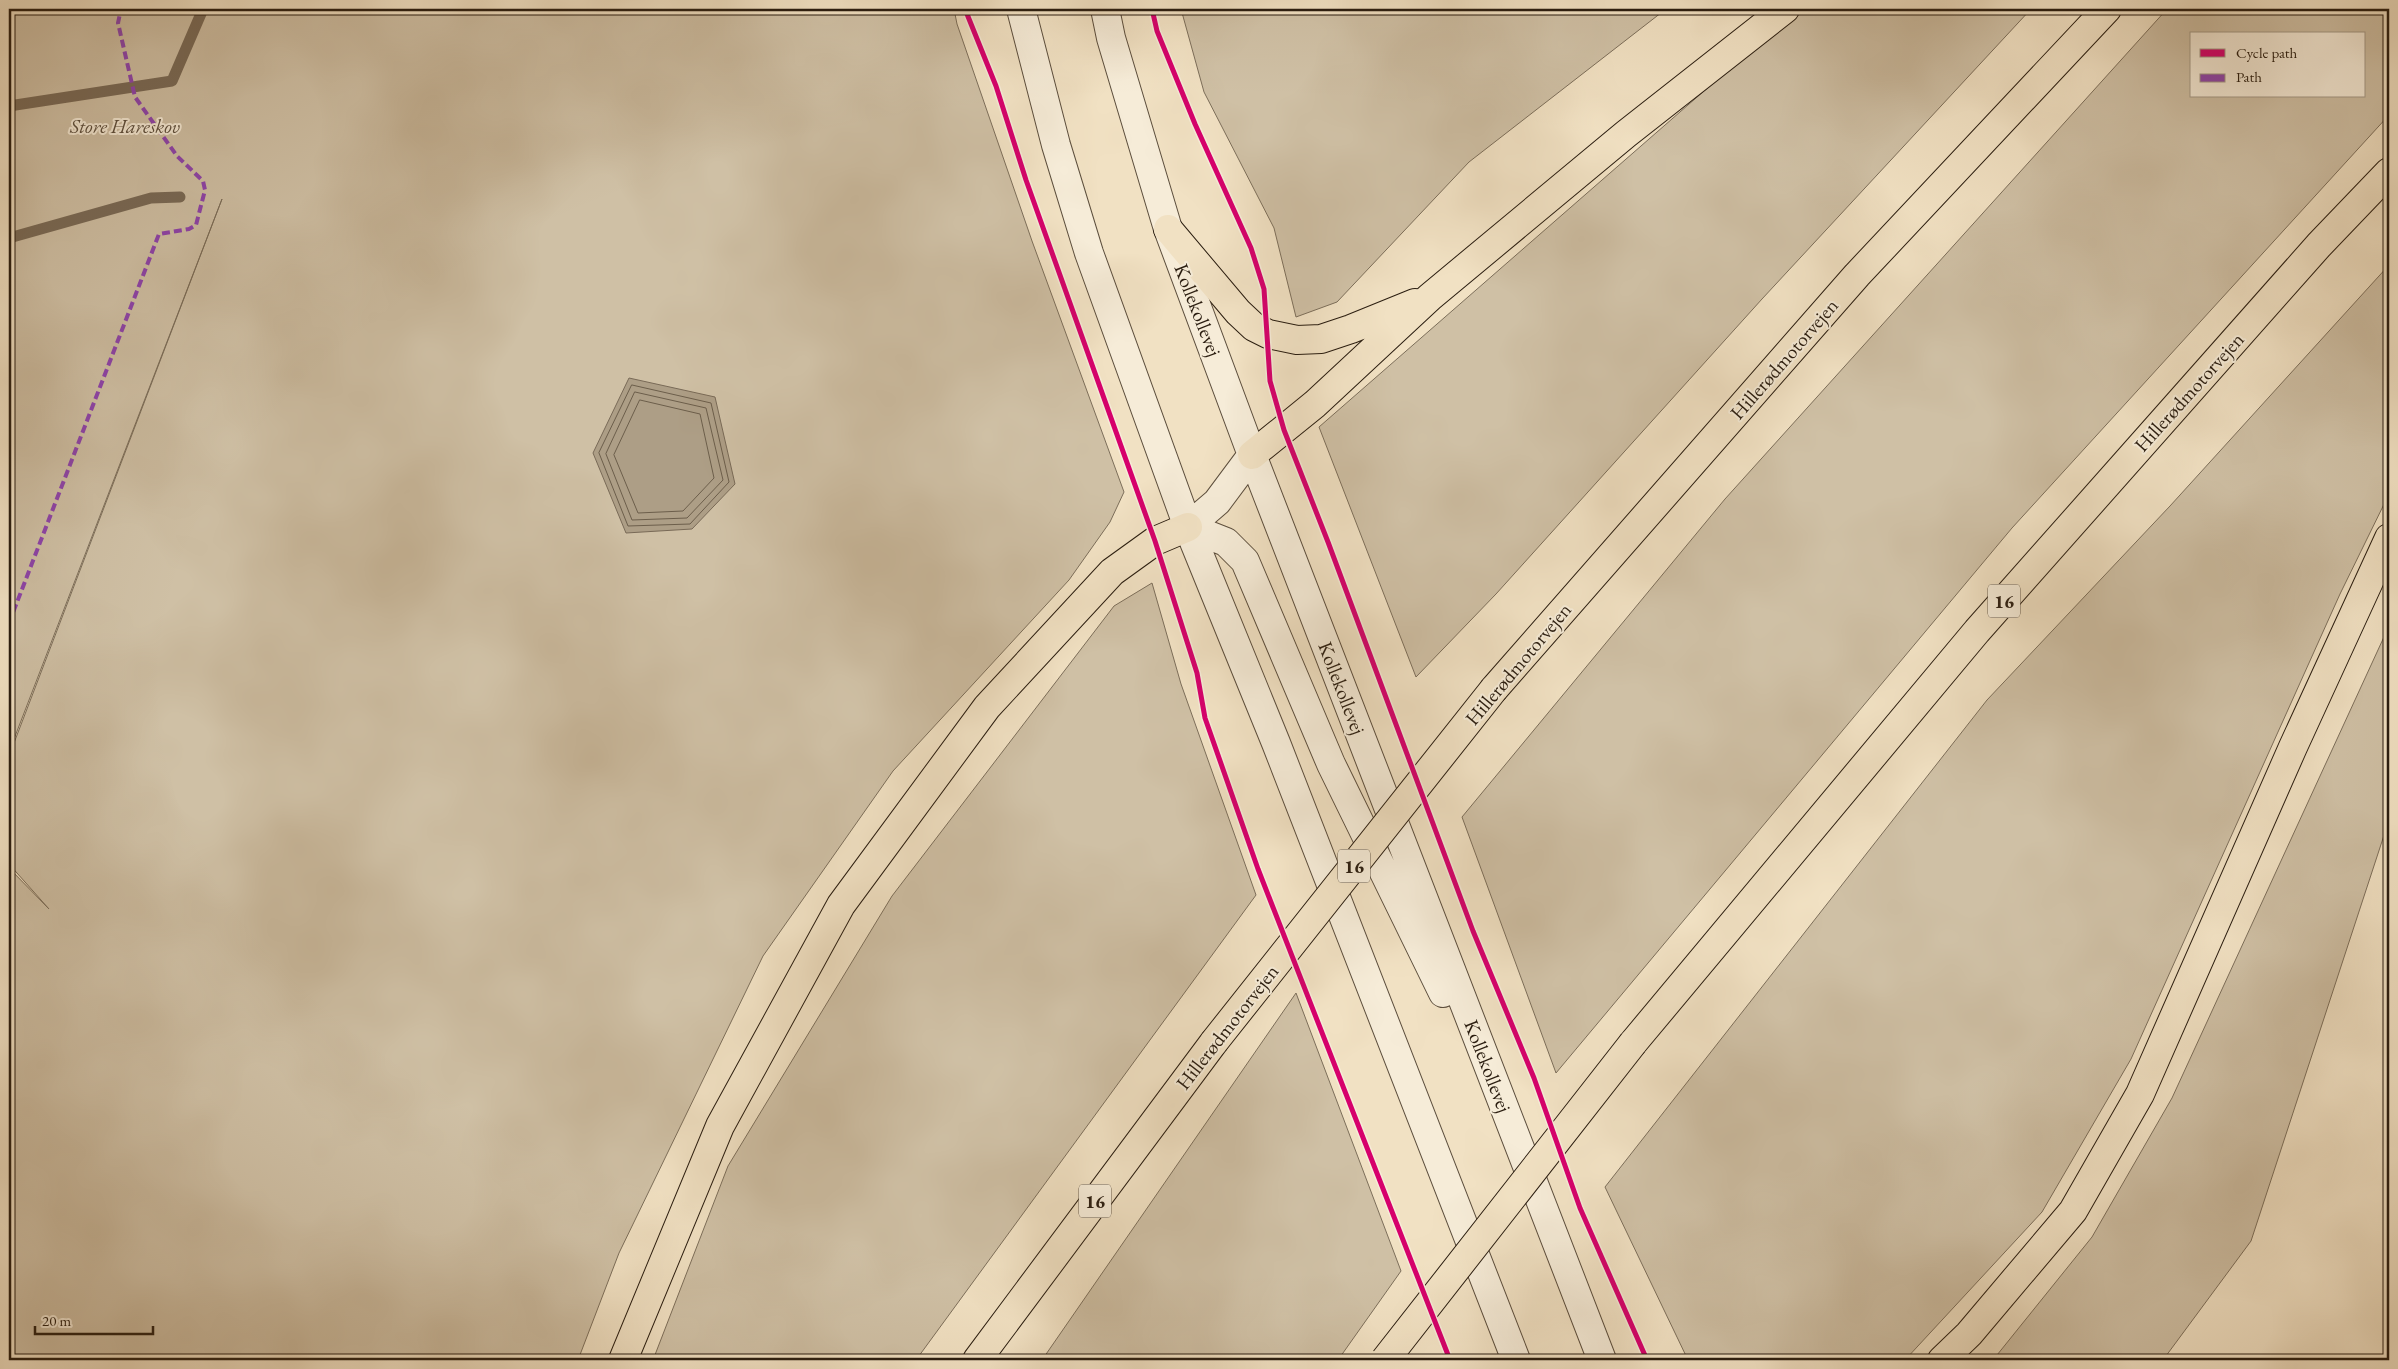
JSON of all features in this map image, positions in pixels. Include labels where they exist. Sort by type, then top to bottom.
[{"type":"highway","points":[[1252,455],[1315,404],[1430,297],[1626,134],[1785,9]]},
{"type":"highway","name":"Hillerødmotorvejen","points":[[977,1360],[1214,1042],[1494,689],[1857,276],[2107,9]]},
{"type":"highway","name":"Hillerødmotorvejen","points":[[1386,1360],[1633,1043],[1977,631],[2312,253],[2389,172]]},
{"type":"highway","points":[[1168,229],[1238,312],[1254,327],[1268,334],[1297,340],[1321,339],[1430,297]]},
{"type":"highway","points":[[623,1360],[720,1126],[841,904],[993,700],[1112,572],[1155,541],[1188,527]]},
{"type":"highway","points":[[1942,1360],[1969,1334],[2073,1211],[2140,1094],[2292,747],[2389,538]]},
{"type":"street","points":[[1021,9],[1056,145],[1089,253],[1188,527],[1276,743],[1516,1360]]},
{"type":"street","name":"Kollekollevej","points":[[1105,9],[1111,38],[1168,229],[1252,455],[1516,1142],[1602,1360]]},
{"type":"street","points":[[1188,527],[1217,502],[1252,455]]},
{"type":"street","points":[[1188,527],[1226,542],[1245,561],[1331,764],[1516,1142]]},
{"type":"green space","name":"Store Hareskov","points":[[9,9],[954,9],[957,24],[1032,241],[1124,492],[1110,522],[1069,580],[893,771],[763,956],[619,1253],[578,1360],[9,1360],[9,868],[49,909],[9,864],[9,756],[222,199],[9,752]]},
{"type":"green space","points":[[1181,9],[1666,9],[1469,162],[1337,302],[1296,317],[1274,228],[1204,92]]},
{"type":"green space","points":[[1798,9],[2031,9],[1762,299],[1496,594],[1416,677],[1319,427]]},
{"type":"green space","points":[[2167,9],[2389,9],[2389,115],[2012,528],[1556,1073],[1462,817],[1725,499]]},
{"type":"green space","points":[[2389,265],[2389,494],[2340,594],[2131,1059],[2042,1212],[1905,1360],[1688,1360],[1605,1187],[1987,700],[2170,506]]},
{"type":"green space","points":[[1152,583],[1181,684],[1256,895],[916,1360],[653,1360],[728,1166],[892,896],[1114,606]]},
{"type":"green space","points":[[2389,626],[2389,820],[2251,1241],[2163,1360],[1993,1360],[2092,1237],[2172,1098]]},
{"type":"green space","points":[[1296,993],[1401,1271],[1338,1360],[1042,1360]]},
{"type":"water","points":[[629,378],[715,397],[735,484],[692,529],[626,533],[593,453]]},
{"type":"waterway","points":[[9,106],[172,81],[203,9]]},
{"type":"waterway","points":[[9,238],[151,198],[180,197]]},
{"type":"marked path","points":[[9,623],[159,234],[189,229],[196,225],[205,190],[203,181],[177,156],[135,97],[118,23],[121,9]]},
{"type":"cycle path","points":[[965,9],[996,86],[1026,180],[1155,541],[1197,673],[1205,718],[1258,869],[1450,1360]]},
{"type":"cycle path","points":[[1152,9],[1157,31],[1195,124],[1251,248],[1264,289],[1270,381],[1284,430],[1328,542],[1473,931],[1534,1078],[1580,1208],[1647,1360]]}]
